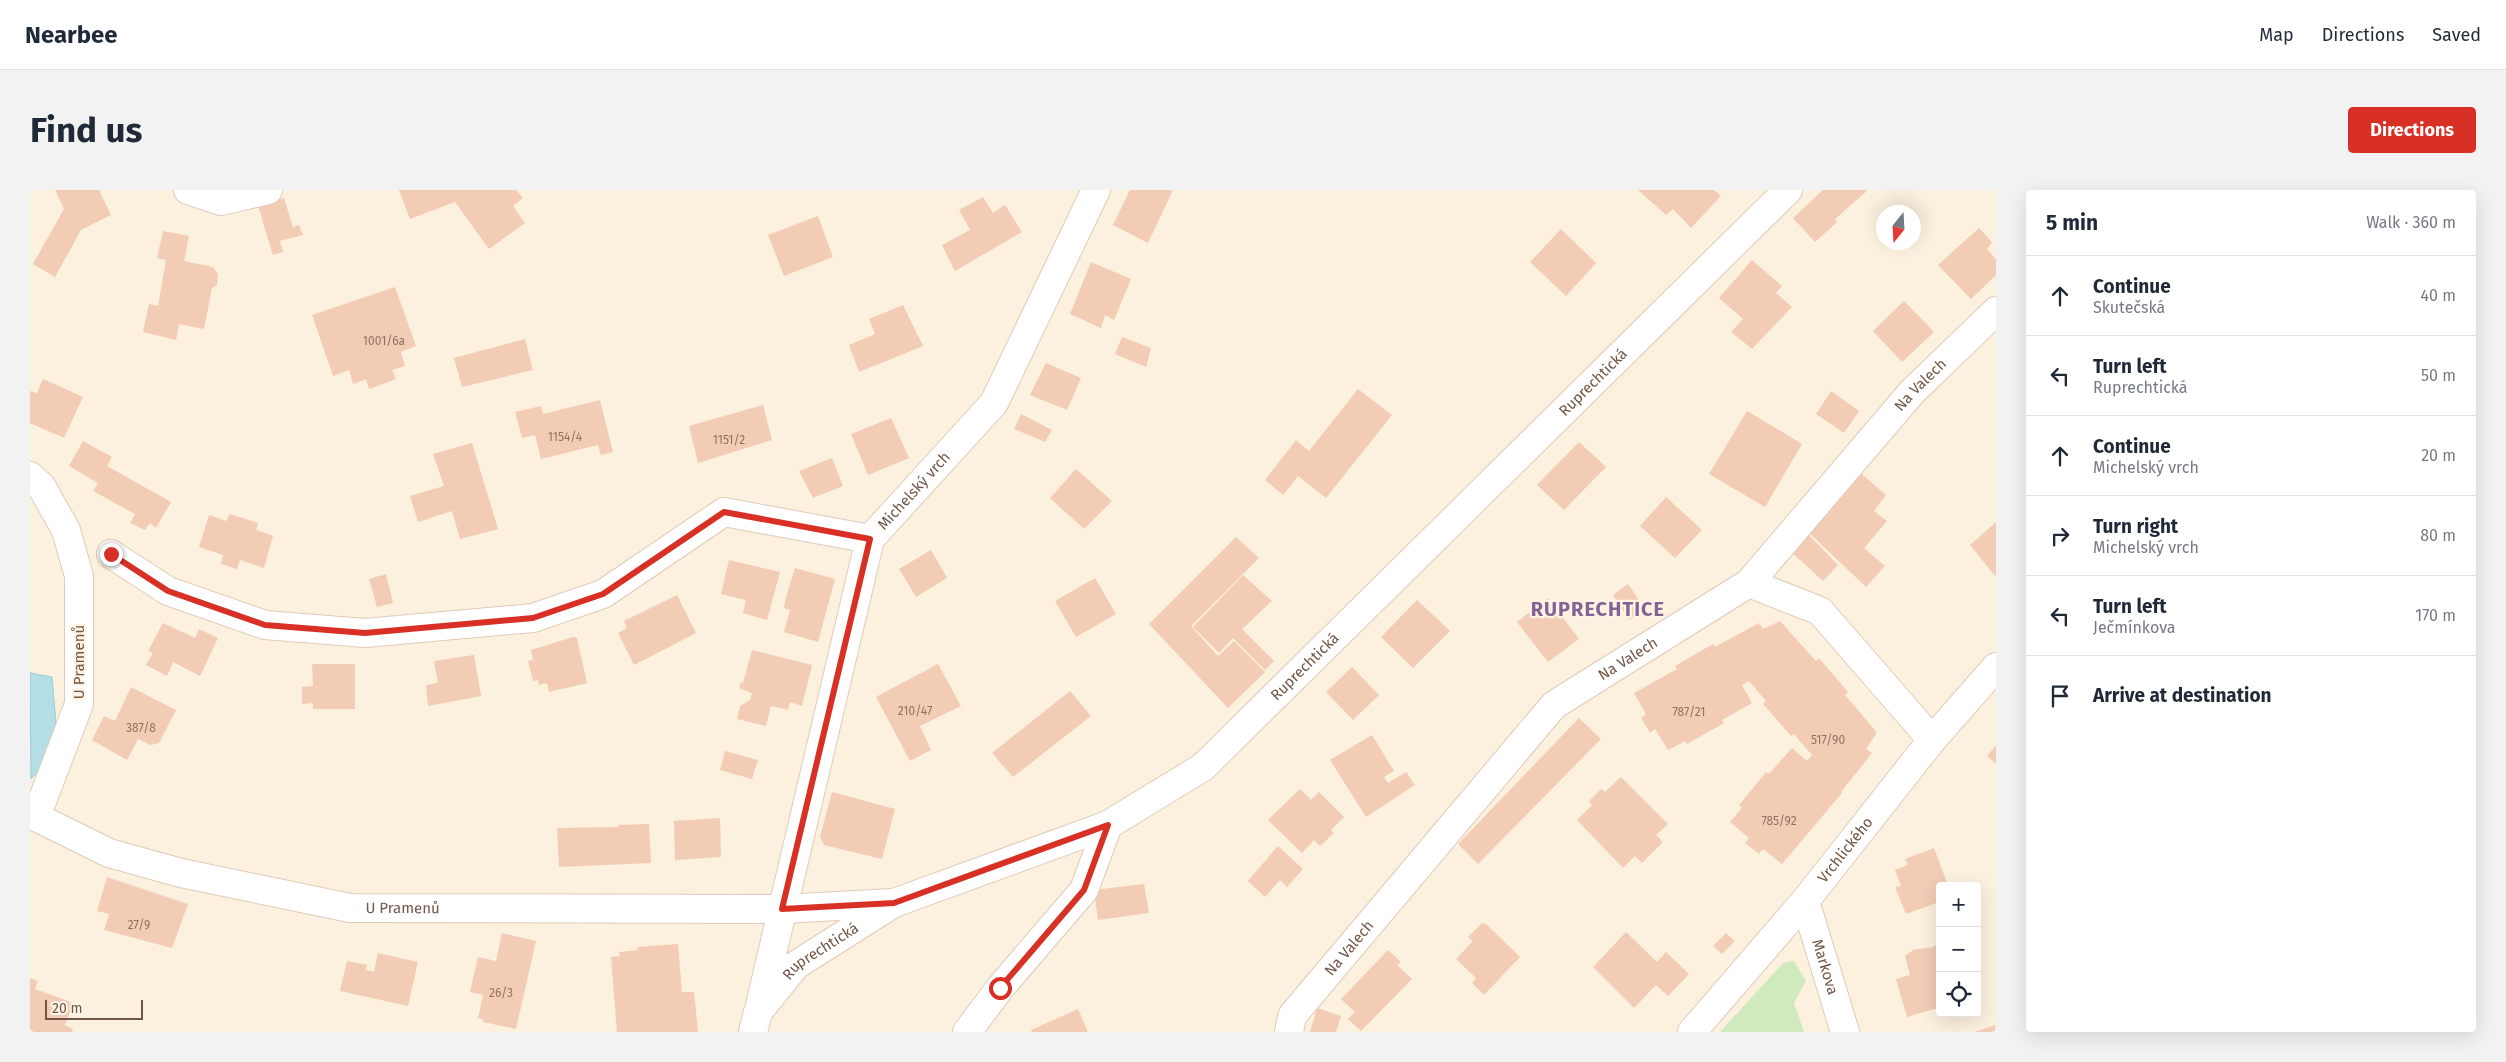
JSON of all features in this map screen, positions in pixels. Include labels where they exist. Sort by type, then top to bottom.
[{"type":"street","points":[[188,190],[221,201],[268,190]]},
{"type":"street","name":"Michelský vrch","points":[[756,1022],[870,539],[994,403],[1096,190]]},
{"type":"street","name":"Ruprechtická","points":[[756,1022],[796,965],[894,903],[1108,825],[1203,767],[1788,190]]},
{"type":"street","name":"Na Valech","points":[[1289,1032],[1292,1016],[1554,705],[1749,583],[1912,392],[1996,311]]},
{"type":"street","name":"U Pramenů","points":[[30,476],[41,486],[66,530],[79,576],[79,704],[33,815],[109,853],[181,873],[350,908],[782,909]]},
{"type":"street","points":[[111,554],[168,591],[265,625],[365,633],[533,618],[603,594],[724,512],[870,539]]},
{"type":"street","points":[[1749,583],[1820,611],[1932,740]]},
{"type":"street","name":"Vrchlického","points":[[1692,1032],[1805,901],[1932,740],[1996,667]]},
{"type":"street","points":[[968,1032],[1000,988],[1084,890],[1108,825]]},
{"type":"street","name":"Markova","points":[[1805,901],[1845,1032]]},
{"type":"street","points":[[782,909],[894,903]]},
{"type":"green space","points":[[1794,961],[1806,981],[1794,1003],[1804,1032],[1720,1032],[1783,963]]},
{"type":"water","points":[[30,673],[52,677],[56,723],[40,769],[31,779]]},
{"type":"building","points":[[55,190],[99,190],[111,215],[81,230],[55,277],[33,264],[64,209]]},
{"type":"building","points":[[399,190],[516,190],[523,198],[513,206],[525,223],[489,249],[455,202],[410,219]]},
{"type":"building","points":[[1130,190],[1173,190],[1148,243],[1113,225]]},
{"type":"building","points":[[1638,190],[1714,190],[1721,196],[1691,228],[1673,209],[1666,215]]},
{"type":"building","points":[[1823,190],[1868,190],[1835,219],[1837,222],[1815,242],[1793,218]]},
{"type":"building","points":[[983,197],[993,213],[1005,205],[1022,232],[955,271],[942,245],[970,230],[959,210]]},
{"type":"building","points":[[284,198],[293,227],[299,225],[303,235],[280,241],[283,252],[273,255],[258,206]]},
{"type":"building","points":[[818,216],[833,257],[784,276],[768,235]]},
{"type":"building","points":[[1979,228],[1992,242],[1987,249],[1996,259],[1996,275],[1971,299],[1938,265]]},
{"type":"building","points":[[1561,229],[1596,263],[1566,296],[1530,262]]},
{"type":"building","points":[[163,231],[189,236],[184,261],[213,267],[218,274],[217,285],[212,288],[204,329],[179,324],[176,340],[143,332],[149,304],[158,306],[166,260],[157,258]]},
{"type":"building","points":[[1752,260],[1782,286],[1776,293],[1792,307],[1752,349],[1731,332],[1743,319],[1719,298]]},
{"type":"building","points":[[1091,262],[1131,279],[1114,320],[1105,315],[1101,328],[1070,314]]},
{"type":"building","points":[[395,287],[416,346],[401,352],[405,366],[392,370],[396,379],[369,389],[366,379],[353,384],[349,370],[333,376],[312,315]]},
{"type":"building","points":[[1904,301],[1934,332],[1902,362],[1873,331]]},
{"type":"building","points":[[903,305],[923,346],[859,372],[849,345],[875,334],[869,319]]},
{"type":"building","points":[[1122,337],[1151,348],[1146,367],[1115,354]]},
{"type":"building","points":[[525,339],[533,370],[462,387],[454,358]]},
{"type":"building","points":[[1046,363],[1081,378],[1067,410],[1030,395]]},
{"type":"building","points":[[43,379],[83,397],[64,438],[30,423],[30,391],[37,393]]},
{"type":"building","points":[[1358,389],[1392,415],[1326,498],[1298,476],[1283,495],[1265,480],[1296,440],[1309,451]]},
{"type":"building","points":[[1831,391],[1859,411],[1844,433],[1816,414]]},
{"type":"building","points":[[600,400],[613,452],[601,455],[598,445],[541,459],[535,435],[522,438],[515,412],[541,406],[543,414]]},
{"type":"building","points":[[763,405],[772,440],[698,463],[689,426]]},
{"type":"building","points":[[1747,411],[1802,444],[1765,507],[1709,474]]},
{"type":"building","points":[[1021,414],[1052,430],[1045,442],[1014,429]]},
{"type":"building","points":[[891,418],[909,458],[868,475],[851,434]]},
{"type":"building","points":[[83,441],[112,457],[107,466],[171,502],[156,528],[150,523],[145,530],[130,523],[135,514],[93,491],[98,483],[69,466]]},
{"type":"building","points":[[1579,442],[1606,467],[1564,510],[1537,485]]},
{"type":"building","points":[[472,443],[498,529],[460,539],[452,511],[418,522],[410,496],[444,486],[433,454]]},
{"type":"building","points":[[832,458],[843,486],[813,498],[799,471]]},
{"type":"building","points":[[1076,469],[1112,501],[1084,529],[1050,498]]},
{"type":"building","points":[[1856,469],[1886,495],[1874,511],[1887,521],[1864,548],[1885,566],[1866,587],[1804,528]]},
{"type":"building","points":[[1666,497],[1702,530],[1675,558],[1640,526]]},
{"type":"building","points":[[230,514],[258,523],[256,530],[273,536],[264,568],[240,560],[237,569],[221,564],[223,555],[199,547],[209,515],[226,521]]},
{"type":"building","points":[[1996,522],[1996,577],[1970,545]]},
{"type":"building","points":[[1803,529],[1838,565],[1823,581],[1787,548]]},
{"type":"building","points":[[1236,537],[1259,558],[1191,626],[1218,656],[1234,641],[1265,672],[1228,708],[1149,624]]},
{"type":"building","points":[[931,550],[947,578],[916,597],[899,569]]},
{"type":"building","points":[[729,560],[780,572],[767,620],[743,613],[746,600],[721,594]]},
{"type":"building","points":[[795,568],[835,579],[818,642],[784,632],[790,610],[784,608]]},
{"type":"building","points":[[386,574],[393,603],[377,607],[369,579]]},
{"type":"building","points":[[1243,575],[1272,601],[1242,629],[1274,661],[1265,670],[1233,638],[1219,653],[1193,627]]},
{"type":"building","points":[[1095,578],[1116,614],[1076,637],[1055,601]]},
{"type":"building","points":[[1628,584],[1645,609],[1629,620],[1613,595]]},
{"type":"building","points":[[677,595],[696,633],[634,665],[618,633],[627,628],[624,621]]},
{"type":"building","points":[[1548,598],[1579,639],[1548,662],[1517,622]]},
{"type":"building","points":[[1417,600],[1450,631],[1413,668],[1381,637]]},
{"type":"building","points":[[1780,621],[1816,661],[1819,658],[1848,692],[1845,695],[1875,730],[1876,734],[1866,749],[1872,753],[1842,793],[1782,864],[1763,849],[1759,854],[1745,843],[1749,838],[1730,822],[1742,808],[1739,805],[1766,772],[1769,774],[1792,748],[1807,761],[1812,755],[1794,734],[1791,736],[1763,704],[1766,701],[1749,681],[1742,685],[1752,703],[1722,720],[1724,723],[1687,744],[1685,741],[1668,750],[1655,729],[1650,733],[1641,718],[1646,714],[1634,693],[1677,669],[1675,666],[1713,644],[1715,647],[1759,623],[1763,629]]},
{"type":"building","points":[[163,623],[195,638],[199,629],[218,638],[200,676],[173,662],[167,676],[146,665],[153,653],[148,651]]},
{"type":"building","points":[[573,637],[577,638],[587,683],[549,692],[547,683],[539,685],[538,680],[533,681],[528,661],[533,660],[531,650]]},
{"type":"building","points":[[752,650],[812,665],[802,706],[790,702],[788,710],[771,706],[766,726],[737,719],[740,706],[750,700],[752,693],[739,688],[741,682],[743,683]]},
{"type":"building","points":[[474,655],[481,696],[428,706],[426,685],[438,683],[434,661]]},
{"type":"building","points":[[312,664],[355,664],[355,709],[313,709],[313,703],[302,704],[302,687],[313,686]]},
{"type":"building","points":[[938,664],[961,706],[920,726],[931,750],[910,761],[876,697]]},
{"type":"building","points":[[1352,667],[1379,695],[1353,720],[1326,692]]},
{"type":"building","points":[[131,687],[176,710],[159,743],[151,745],[138,739],[127,760],[92,740],[104,716],[115,721]]},
{"type":"building","points":[[1070,691],[1091,716],[1013,777],[992,753]]},
{"type":"building","points":[[1579,718],[1601,739],[1478,864],[1458,844]]},
{"type":"building","points":[[1372,735],[1394,771],[1384,777],[1388,783],[1406,772],[1415,785],[1366,817],[1330,760]]},
{"type":"building","points":[[1996,745],[1996,764],[1987,756]]},
{"type":"building","points":[[725,751],[758,760],[752,779],[720,770]]},
{"type":"building","points":[[1621,777],[1668,824],[1656,835],[1663,842],[1642,863],[1635,856],[1623,868],[1577,820],[1592,805],[1589,801],[1601,789],[1605,792]]},
{"type":"building","points":[[1300,789],[1311,800],[1319,792],[1344,817],[1331,830],[1334,833],[1320,846],[1314,840],[1302,853],[1268,820]]},
{"type":"building","points":[[832,792],[895,809],[882,859],[824,845],[820,837]]},
{"type":"building","points":[[720,818],[721,857],[675,860],[674,821]]},
{"type":"building","points":[[649,824],[651,863],[559,867],[557,828],[618,827],[618,825]]},
{"type":"building","points":[[1278,846],[1303,869],[1287,887],[1280,880],[1265,897],[1248,881]]},
{"type":"building","points":[[1934,848],[1947,882],[1936,882],[1936,903],[1906,914],[1895,887],[1901,886],[1895,870],[1908,865],[1905,859]]},
{"type":"building","points":[[107,877],[188,904],[172,948],[104,930],[109,914],[97,911]]},
{"type":"building","points":[[1144,884],[1149,913],[1098,920],[1094,890]]},
{"type":"building","points":[[1482,923],[1487,925],[1520,957],[1484,995],[1472,983],[1476,978],[1456,959],[1473,941],[1468,937]]},
{"type":"building","points":[[1626,932],[1657,962],[1666,952],[1689,974],[1668,996],[1656,985],[1634,1008],[1593,967]]},
{"type":"building","points":[[502,933],[536,941],[516,1029],[483,1022],[483,1019],[478,1018],[483,995],[470,992],[478,957],[496,961]]},
{"type":"building","points":[[1726,933],[1735,941],[1722,954],[1713,946]]},
{"type":"building","points":[[678,944],[682,992],[694,992],[698,1032],[617,1032],[611,957],[620,956],[619,952],[638,950],[637,947]]},
{"type":"building","points":[[1936,945],[1936,1009],[1907,1017],[1896,979],[1910,975],[1905,956],[1913,950]]},
{"type":"building","points":[[1388,950],[1401,962],[1397,965],[1412,979],[1361,1031],[1348,1019],[1355,1012],[1341,999]]},
{"type":"building","points":[[378,953],[418,962],[408,1006],[340,991],[347,961],[367,965],[366,970],[374,972]]},
{"type":"building","points":[[30,978],[38,981],[35,989],[73,1003],[65,1025],[73,1029],[72,1032],[30,1032]]},
{"type":"building","points":[[1317,1008],[1341,1016],[1336,1032],[1310,1032]]},
{"type":"building","points":[[1078,1009],[1088,1032],[1032,1032],[1031,1030]]},
{"type":"building","points":[[1995,1025],[1996,1032],[1975,1032]]},
{"type":"district","name":"RUPRECHTICE","points":[[1598,609]]},
{"type":"route","points":[[111,554],[168,591],[265,625],[365,633],[533,618],[603,594],[724,512],[870,539],[782,909],[894,903],[1108,825],[1084,890],[1000,988]]}]
